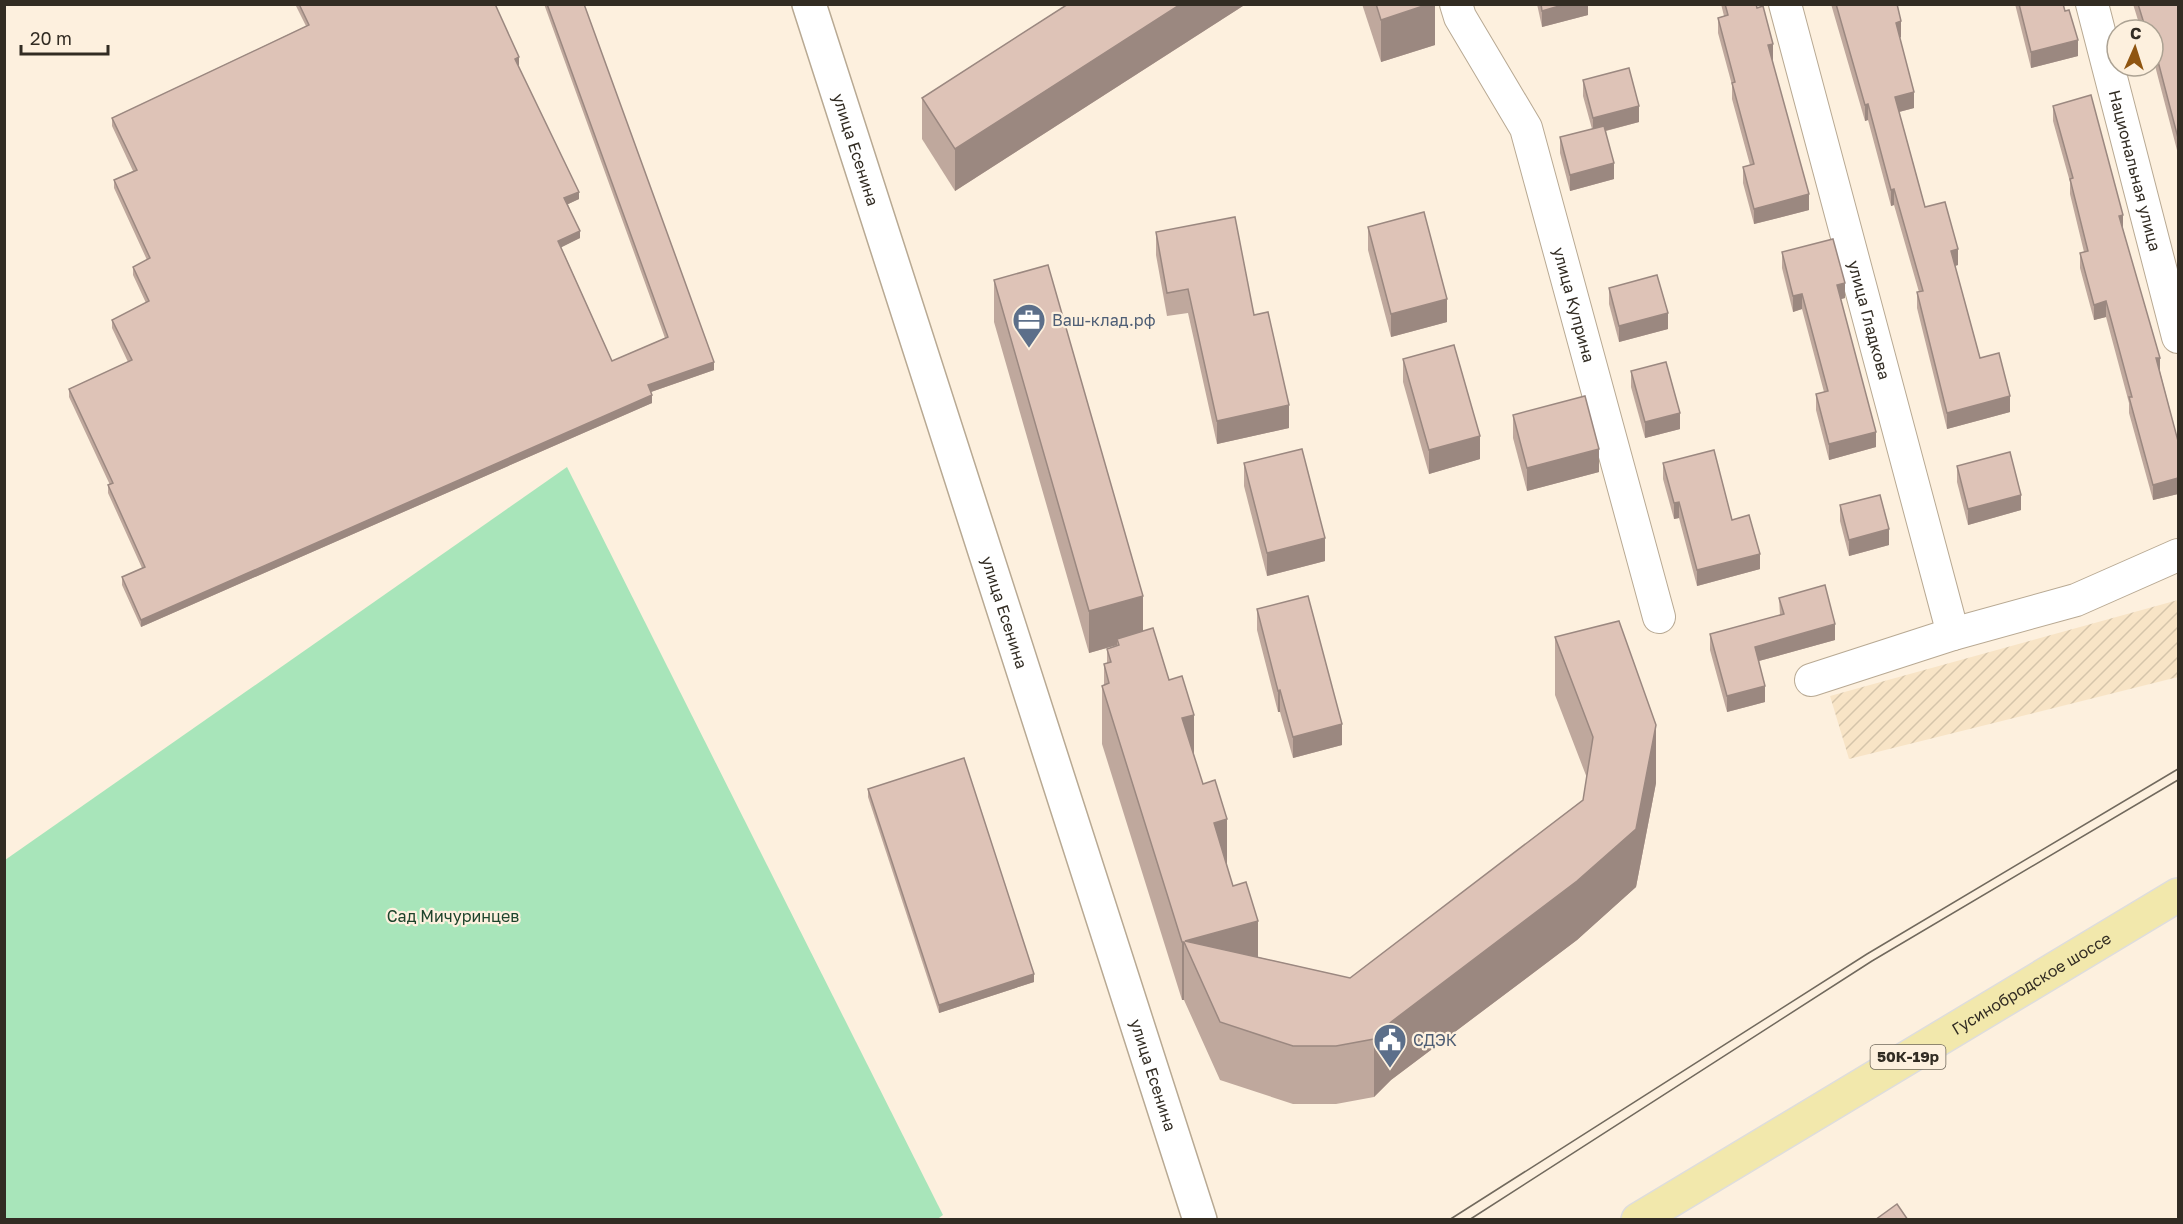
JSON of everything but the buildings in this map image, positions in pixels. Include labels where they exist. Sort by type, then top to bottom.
[{"type":"main road","name":"Гусинобродское шоссе","points":[[1638,1220],[2178,895]]},
{"type":"street","name":"улица Есенина","points":[[809,4],[1200,1220]]},
{"type":"street","name":"улица Куприна","points":[[1456,4],[1460,17],[1526,128],[1659,616]]},
{"type":"street","name":"улица Гладкова","points":[[1785,4],[1953,634]]},
{"type":"street","name":"Национальная улица","points":[[2092,4],[2178,337]]},
{"type":"street","points":[[1811,680],[1953,634],[2076,600],[2178,555]]},
{"type":"shaded area","points":[[2178,600],[2178,677],[1849,759],[1830,696]]},
{"type":"green space","name":"Сад Мичуринцев","points":[[567,467],[943,1215],[936,1220],[5,1219],[5,860]]},
{"type":"tram line","points":[[1449,1220],[1867,954],[2178,769]]},
{"type":"tram line","points":[[1469,1220],[1872,961],[2178,780]]},
{"type":"place","name":"Ваш-клад.рф","points":[[1029,349]]},
{"type":"place","name":"СДЭК","points":[[1390,1069]]}]
